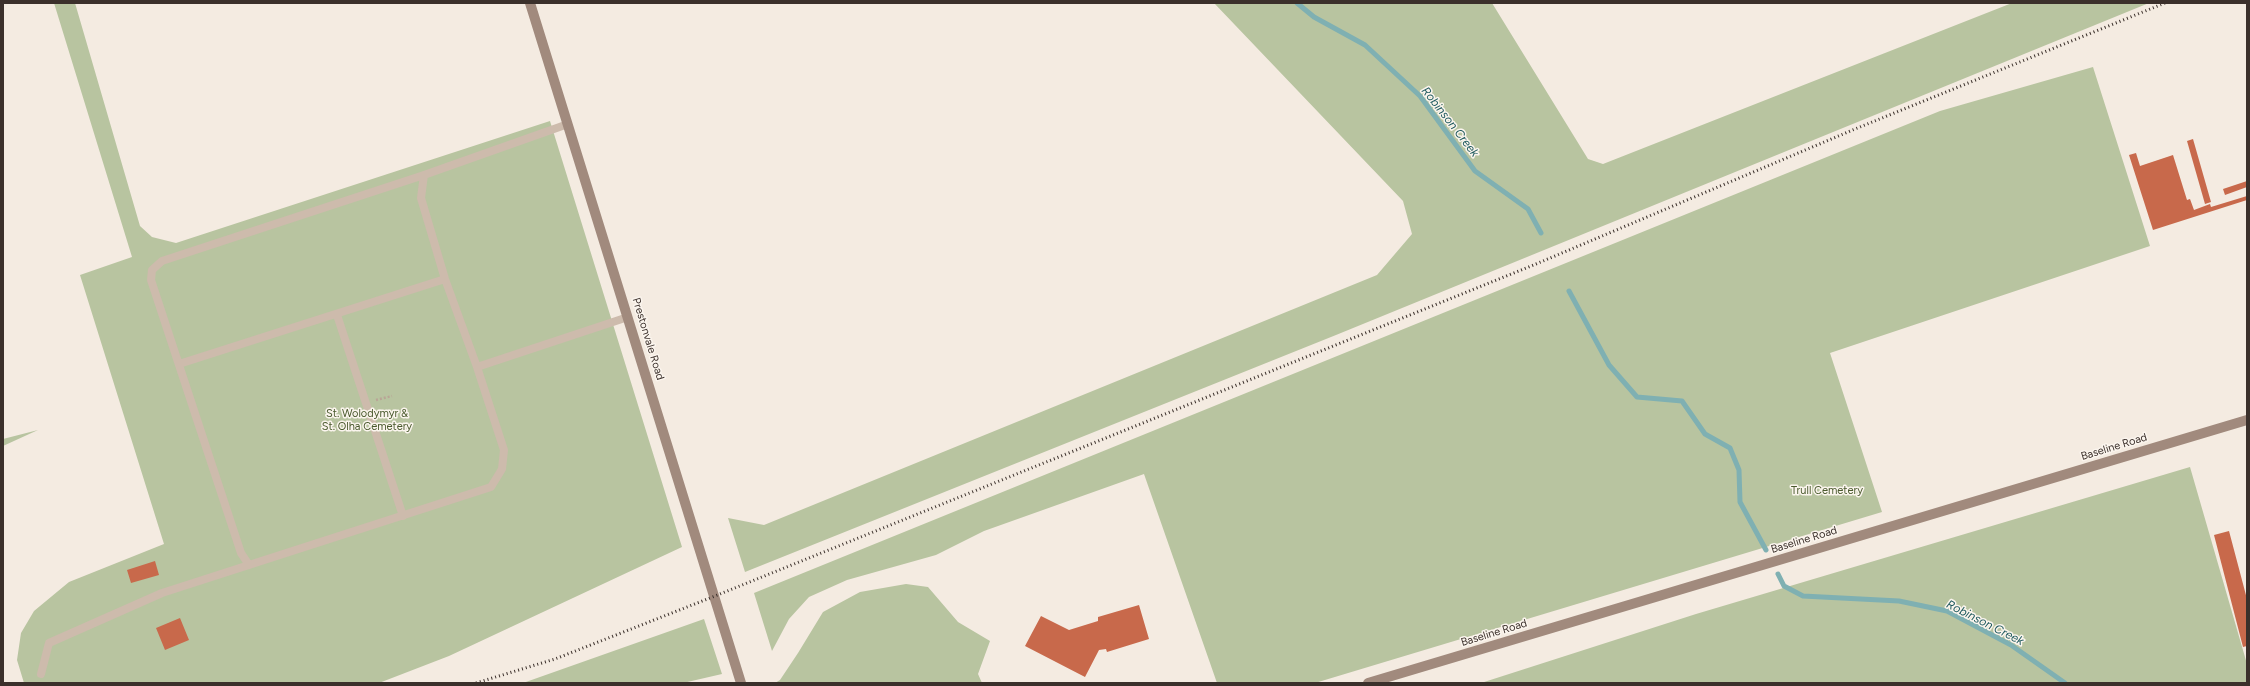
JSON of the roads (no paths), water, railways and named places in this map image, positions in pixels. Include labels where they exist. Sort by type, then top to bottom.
[{"type":"street","name":"Prestonvale Road","points":[[530,3],[742,683]]},
{"type":"street","name":"Baseline Road","points":[[1368,683],[2247,420]]},
{"type":"lane","points":[[249,565],[241,553],[152,280],[152,270],[162,261],[424,175],[568,124]]},
{"type":"lane","points":[[41,674],[49,643],[162,593],[491,487],[502,469],[504,450],[477,367],[445,279],[421,198],[424,175]]},
{"type":"lane","points":[[179,364],[337,315],[445,279]]},
{"type":"lane","points":[[337,315],[403,516]]},
{"type":"lane","points":[[477,367],[628,317]]},
{"type":"waterway","name":"Robinson Creek","points":[[1297,3],[1314,17],[1365,45],[1420,96],[1475,171],[1528,209],[1541,233]]},
{"type":"waterway","name":"Robinson Creek","points":[[1569,291],[1609,365],[1637,397],[1682,401],[1705,434],[1730,448],[1739,470],[1740,502],[1766,550]]},
{"type":"waterway","name":"Robinson Creek","points":[[1778,574],[1784,586],[1803,596],[1899,601],[1947,611],[2011,645],[2065,683]]},
{"type":"railway","points":[[476,683],[555,659],[715,596],[1536,264],[1855,129],[2165,3]]},
{"type":"park label","name":"St. Wolodymyr & St. Olha Cemetery","points":[[367,420]]},
{"type":"park label","name":"Trull Cemetery","points":[[1827,491]]}]
